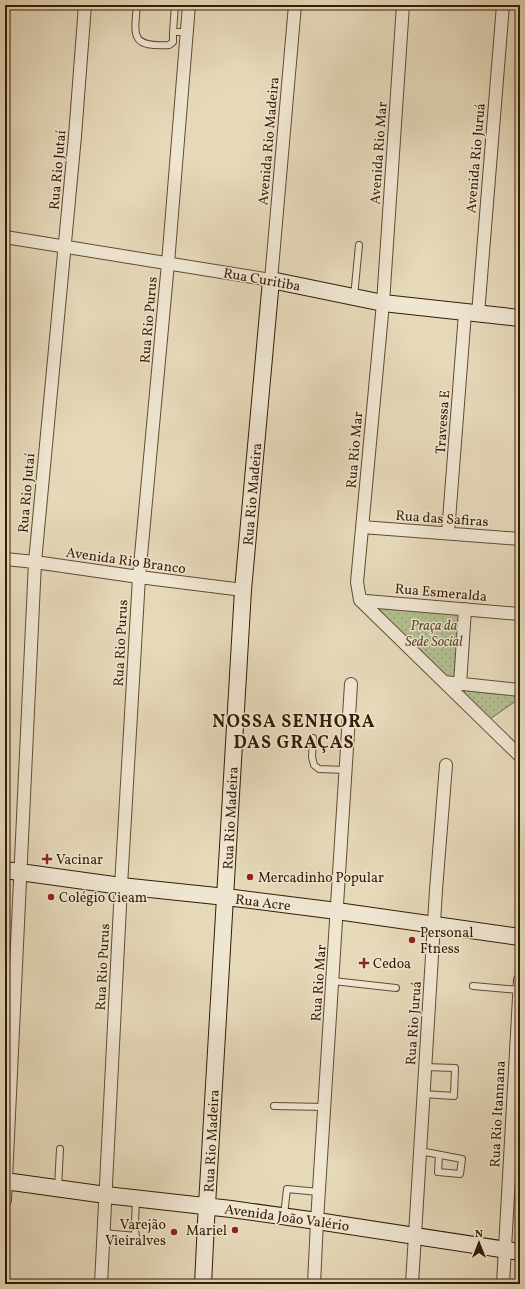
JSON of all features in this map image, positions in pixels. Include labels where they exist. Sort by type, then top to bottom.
[{"type":"street","name":"Rua Rio Jutaí","points":[[5,1200],[12,871],[35,562],[86,5]]},
{"type":"street","name":"Rua Rio Purus","points":[[101,1284],[121,886],[139,577],[168,264],[189,5]]},
{"type":"street","name":"Avenida Rio Madeira","points":[[271,280],[295,5]]},
{"type":"street","name":"Avenida Rio Mar","points":[[383,302],[403,5]]},
{"type":"street","name":"Avenida Rio Juruá","points":[[471,313],[503,5]]},
{"type":"street","name":"Rua Curitiba","points":[[5,237],[271,280],[383,302],[520,318]]},
{"type":"street","name":"Rua Rio Madeira","points":[[203,1284],[243,590],[271,280]]},
{"type":"street","name":"Rua Rio Mar","points":[[360,600],[357,582],[383,302]]},
{"type":"street","name":"Travessa E","points":[[448,533],[471,313]]},
{"type":"street","name":"Rua das Safiras","points":[[362,527],[520,539]]},
{"type":"street","name":"Avenida Rio Branco","points":[[5,559],[243,590]]},
{"type":"street","name":"Rua Esmeralda","points":[[360,600],[366,602],[520,614]]},
{"type":"street","points":[[360,600],[520,756]]},
{"type":"street","points":[[460,684],[465,609]]},
{"type":"street","points":[[444,682],[520,690]]},
{"type":"street","name":"Rua Rio Mar","points":[[314,1284],[352,684]]},
{"type":"street","name":"Rua Rio Juruá","points":[[412,1284],[423,1094],[446,764]]},
{"type":"street","name":"Rua Acre","points":[[12,871],[121,886],[337,911],[434,926],[520,937]]},
{"type":"street","name":"Rua Rio Itannana","points":[[503,1284],[512,1250],[520,985]]},
{"type":"street","name":"Avenida João Valério","points":[[6,1181],[58,1189],[284,1216],[512,1250]]},
{"type":"lane","points":[[137,5],[135,32],[137,39],[141,42],[169,45],[173,42],[175,5]]},
{"type":"lane","points":[[174,32],[187,32]]},
{"type":"lane","points":[[354,297],[359,245]]},
{"type":"lane","points":[[313,738],[312,756],[314,765],[320,769],[346,770]]},
{"type":"lane","points":[[333,981],[396,988]]},
{"type":"lane","points":[[473,986],[520,985]]},
{"type":"lane","points":[[423,1094],[454,1096],[455,1068],[425,1066]]},
{"type":"lane","points":[[274,1106],[325,1107]]},
{"type":"lane","points":[[58,1189],[60,1149]]},
{"type":"lane","points":[[420,1151],[462,1158],[460,1174],[438,1172],[439,1155]]},
{"type":"lane","points":[[284,1216],[287,1189],[319,1192]]},
{"type":"lane","points":[[135,1221],[136,1198]]},
{"type":"lane","points":[[104,1233],[136,1236],[136,1231]]},
{"type":"green space","name":"Praça da Sede Social","points":[[370,604],[460,611],[456,679],[445,678]]},
{"type":"green space","points":[[465,690],[520,693],[520,698],[490,719],[464,694]]},
{"type":"place","name":"Vacinar","points":[[47,859]]},
{"type":"place","name":"Mercadinho Popular","points":[[250,877]]},
{"type":"place","name":"Colégio Cieam","points":[[51,897]]},
{"type":"place","name":"Personal Ftness","points":[[412,940]]},
{"type":"place","name":"Cedoa","points":[[364,963]]},
{"type":"place","name":"Mariel","points":[[235,1230]]},
{"type":"place","name":"Varejão Vieiralves","points":[[174,1232]]},
{"type":"district","name":"NOSSA SENHORA DAS GRAÇAS","points":[[294,731]]}]
